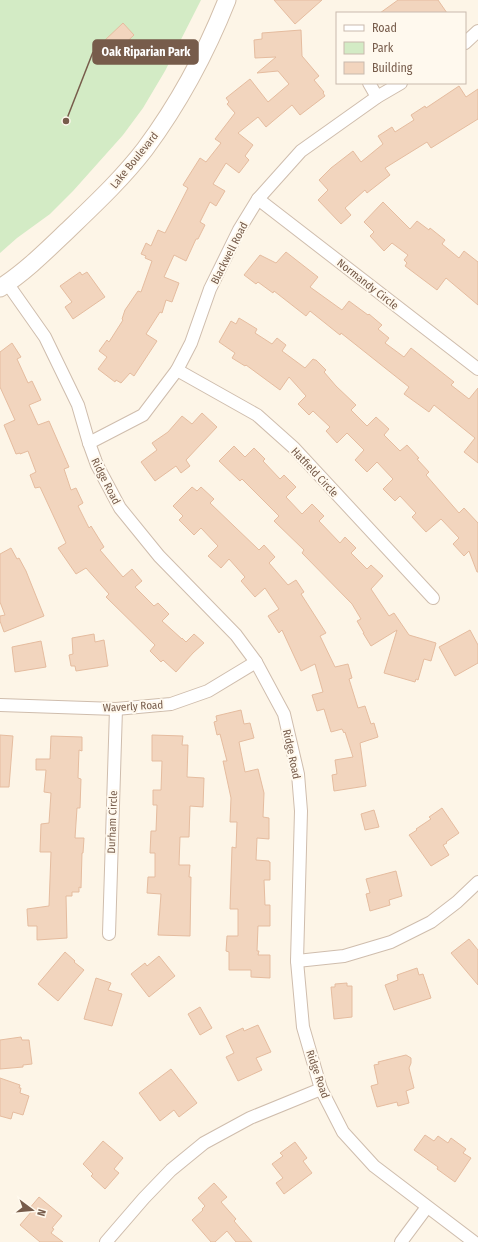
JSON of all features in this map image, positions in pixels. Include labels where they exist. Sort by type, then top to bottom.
[{"type":"main road","name":"Lake Boulevard","points":[[4,285],[37,260],[108,191],[145,149],[181,96],[212,38],[227,0]]},
{"type":"street","points":[[466,42],[478,32]]},
{"type":"street","points":[[369,84],[377,97]]},
{"type":"street","name":"Blackwell Road","points":[[89,443],[143,415],[177,370],[192,342],[214,283],[239,230],[258,199],[301,151],[377,97],[398,84]]},
{"type":"street","name":"Normandy Circle","points":[[258,199],[478,369]]},
{"type":"street","name":"Ridge Road","points":[[4,285],[46,337],[78,405],[97,465],[120,508],[159,556],[236,635],[256,662],[284,714],[298,774],[301,811],[297,961],[303,1027],[321,1089],[343,1132],[374,1166],[474,1242]]},
{"type":"street","name":"Hatfield Circle","points":[[177,370],[257,415],[294,448],[433,598]]},
{"type":"street","name":"Waverly Road","points":[[0,705],[116,709],[171,704],[208,691],[256,662]]},
{"type":"street","name":"Durham Circle","points":[[109,934],[116,709]]},
{"type":"street","points":[[297,961],[344,956],[391,942],[431,922],[457,902],[478,882]]},
{"type":"street","points":[[106,1242],[144,1198],[171,1170],[204,1143],[250,1118],[321,1089]]},
{"type":"street","points":[[401,1242],[427,1207]]},
{"type":"green space","points":[[0,0],[201,0],[165,71],[143,108],[123,135],[73,191],[50,214],[17,238],[0,253]]},
{"type":"building","points":[[274,0],[322,0],[295,24]]},
{"type":"building","points":[[398,0],[438,0],[446,12],[381,12]]},
{"type":"building","points":[[123,23],[134,35],[115,53],[104,41]]},
{"type":"building","points":[[301,30],[302,56],[319,76],[314,80],[324,92],[323,93],[325,96],[300,115],[292,105],[266,127],[258,117],[238,133],[253,145],[245,156],[249,160],[239,173],[226,163],[213,184],[225,191],[216,206],[210,202],[200,222],[205,225],[198,239],[196,239],[186,261],[174,255],[164,277],[179,283],[172,302],[166,300],[162,313],[160,312],[146,334],[157,341],[134,376],[130,373],[121,383],[116,380],[115,382],[98,369],[107,357],[99,351],[107,340],[109,342],[123,320],[125,310],[138,291],[141,292],[152,261],[145,258],[146,256],[141,254],[146,243],[151,246],[158,230],[165,233],[188,188],[183,185],[200,158],[206,162],[221,143],[215,139],[235,113],[227,104],[229,102],[226,98],[250,79],[268,102],[289,84],[278,71],[257,73],[276,57],[255,58],[254,40],[262,39],[262,33]]},
{"type":"building","points":[[459,86],[466,97],[478,89],[478,119],[431,148],[427,142],[385,168],[390,175],[367,193],[365,190],[345,208],[351,215],[341,224],[318,200],[328,190],[319,180],[331,168],[353,151],[361,162],[383,144],[378,136],[392,127],[395,132],[414,120],[411,115],[425,106],[426,108]]},
{"type":"building","points":[[383,202],[410,229],[417,221],[429,230],[430,228],[445,240],[442,244],[459,258],[464,251],[478,262],[478,305],[446,278],[437,290],[405,266],[407,263],[404,260],[408,255],[392,243],[384,251],[370,236],[374,232],[364,222]]},
{"type":"building","points":[[286,252],[318,277],[310,287],[342,310],[349,301],[368,315],[369,314],[382,325],[378,329],[389,338],[385,343],[404,357],[411,348],[454,382],[451,385],[469,399],[478,388],[478,463],[464,452],[475,438],[434,405],[429,412],[404,394],[409,387],[341,333],[340,335],[310,311],[306,316],[274,291],[273,293],[258,282],[256,284],[244,275],[260,255],[276,263]]},
{"type":"building","points":[[80,272],[82,275],[87,272],[105,297],[73,319],[65,307],[72,302],[60,286]]},
{"type":"building","points":[[239,318],[257,329],[255,333],[272,344],[277,338],[286,345],[282,351],[305,368],[313,359],[316,360],[326,370],[324,372],[336,386],[356,405],[351,410],[367,426],[376,417],[389,429],[384,435],[400,451],[407,445],[429,472],[426,475],[459,513],[464,508],[478,523],[478,572],[469,551],[464,556],[453,544],[459,538],[441,519],[426,532],[412,517],[416,513],[400,496],[395,501],[383,489],[393,479],[377,462],[367,472],[355,460],[364,450],[347,433],[337,443],[326,431],[330,427],[313,411],[309,415],[298,404],[306,396],[289,377],[280,390],[246,365],[245,366],[232,358],[235,353],[219,342],[231,321],[236,324]]},
{"type":"building","points":[[12,343],[21,357],[17,359],[28,383],[32,381],[41,400],[29,405],[38,425],[49,421],[69,467],[64,469],[71,490],[76,488],[83,503],[78,506],[89,528],[91,526],[104,547],[100,550],[123,577],[132,569],[142,581],[135,587],[154,606],[158,603],[169,614],[162,621],[182,639],[186,642],[194,634],[204,643],[176,672],[163,660],[161,662],[150,651],[155,645],[106,597],[109,594],[86,568],[76,574],[58,548],[66,543],[40,487],[35,488],[30,475],[36,472],[28,451],[16,454],[4,425],[15,420],[0,387],[0,352]]},
{"type":"building","points":[[202,413],[217,427],[186,460],[190,466],[181,473],[176,466],[155,481],[141,462],[157,450],[152,443],[168,432],[182,416],[192,424]]},
{"type":"building","points":[[234,446],[245,457],[254,448],[265,459],[263,461],[280,479],[284,475],[296,487],[286,497],[302,514],[312,504],[324,516],[319,521],[340,543],[345,537],[356,548],[351,553],[367,569],[371,565],[383,576],[371,589],[389,616],[394,613],[409,635],[436,643],[431,661],[424,659],[418,680],[416,679],[415,682],[384,673],[397,630],[371,646],[357,621],[361,619],[352,604],[302,553],[304,550],[274,521],[279,516],[242,479],[240,481],[219,461]]},
{"type":"building","points":[[192,487],[197,491],[201,487],[214,499],[210,503],[259,550],[264,545],[275,557],[269,563],[288,585],[296,580],[304,592],[301,594],[326,633],[320,636],[335,667],[348,664],[352,678],[349,679],[358,708],[365,706],[371,724],[374,723],[378,737],[360,743],[366,786],[334,791],[332,775],[337,774],[335,760],[353,757],[345,732],[344,733],[342,729],[331,732],[324,709],[317,711],[312,695],[323,692],[315,664],[301,671],[282,630],[279,633],[268,616],[279,609],[265,588],[255,597],[241,581],[245,577],[229,559],[221,568],[208,556],[218,546],[201,528],[194,535],[179,520],[183,516],[173,506]]},
{"type":"building","points":[[11,548],[17,559],[19,558],[26,571],[44,616],[4,632],[0,621],[0,616],[5,615],[0,602],[0,554]]},
{"type":"building","points":[[470,630],[478,645],[478,663],[455,676],[439,647]]},
{"type":"building","points":[[94,634],[95,642],[104,640],[108,666],[76,671],[75,666],[71,666],[69,655],[73,654],[72,638]]},
{"type":"building","points":[[41,641],[46,667],[15,672],[12,647]]},
{"type":"building","points":[[241,710],[244,724],[250,723],[254,738],[239,742],[245,772],[258,769],[264,793],[263,817],[269,818],[269,839],[257,838],[256,860],[270,862],[270,880],[264,880],[265,905],[270,905],[270,926],[258,926],[257,951],[259,951],[258,955],[270,955],[270,978],[251,977],[251,970],[229,970],[229,952],[226,951],[227,936],[238,936],[238,909],[230,909],[232,847],[236,848],[237,822],[230,822],[231,798],[223,761],[227,761],[220,734],[217,735],[214,722],[217,721],[216,716]]},
{"type":"building","points":[[0,735],[13,736],[9,787],[0,787]]},
{"type":"building","points":[[152,735],[183,736],[182,745],[188,745],[187,777],[204,778],[203,807],[190,806],[189,837],[180,837],[179,865],[190,865],[190,936],[158,935],[161,894],[147,893],[148,877],[155,877],[155,853],[150,853],[151,831],[156,831],[157,805],[153,805],[153,790],[161,790],[162,761],[152,761]]},
{"type":"building","points":[[51,736],[82,737],[82,751],[79,750],[78,778],[81,779],[80,808],[77,808],[75,838],[84,838],[81,888],[79,887],[79,892],[72,892],[72,896],[66,896],[67,938],[37,940],[37,926],[28,926],[27,909],[49,906],[51,852],[40,852],[41,824],[49,823],[51,793],[44,792],[46,770],[36,770],[36,759],[50,759]]},
{"type":"building","points":[[442,808],[459,833],[443,845],[449,855],[431,866],[409,835],[431,819],[429,817]]},
{"type":"building","points":[[374,810],[379,827],[365,830],[361,814]]},
{"type":"building","points":[[396,871],[402,896],[389,900],[390,905],[370,911],[366,894],[370,893],[366,879]]},
{"type":"building","points":[[469,939],[478,950],[478,985],[451,953]]},
{"type":"building","points":[[65,952],[84,970],[58,1001],[38,984]]},
{"type":"building","points":[[159,956],[175,976],[149,997],[131,974],[145,963],[147,966]]},
{"type":"building","points":[[417,968],[419,975],[423,974],[431,998],[394,1010],[385,985],[398,980],[397,975]]},
{"type":"building","points":[[96,978],[111,983],[108,990],[122,994],[112,1026],[84,1019]]},
{"type":"building","points":[[347,983],[347,986],[352,986],[352,1017],[334,1019],[331,987],[335,987],[335,984]]},
{"type":"building","points":[[200,1007],[212,1028],[200,1035],[188,1014]]},
{"type":"building","points":[[258,1025],[271,1052],[256,1058],[262,1070],[238,1081],[226,1057],[234,1053],[226,1036],[243,1028],[244,1031]]},
{"type":"building","points":[[21,1037],[22,1040],[29,1040],[32,1064],[23,1065],[23,1067],[0,1069],[0,1040]]},
{"type":"building","points":[[406,1055],[411,1058],[409,1068],[414,1088],[406,1091],[409,1103],[398,1106],[397,1102],[377,1107],[371,1086],[378,1084],[374,1065],[379,1064],[378,1062]]},
{"type":"building","points":[[171,1069],[197,1103],[179,1117],[174,1110],[160,1121],[139,1093]]},
{"type":"building","points":[[0,1078],[20,1085],[20,1093],[29,1096],[23,1115],[13,1112],[11,1119],[0,1116]]},
{"type":"building","points":[[425,1135],[434,1141],[438,1136],[448,1143],[451,1138],[466,1149],[463,1153],[471,1158],[455,1182],[437,1169],[438,1167],[414,1150]]},
{"type":"building","points":[[103,1141],[123,1158],[114,1169],[119,1173],[105,1189],[91,1176],[93,1174],[83,1164]]},
{"type":"building","points":[[295,1142],[307,1158],[303,1161],[312,1173],[284,1194],[276,1183],[283,1178],[272,1164],[283,1156],[280,1153]]},
{"type":"building","points":[[214,1183],[227,1197],[221,1202],[236,1219],[234,1221],[252,1242],[236,1242],[227,1231],[215,1242],[211,1242],[192,1220],[203,1210],[202,1209],[205,1206],[198,1198]]},
{"type":"building","points":[[39,1197],[62,1216],[52,1228],[54,1229],[51,1233],[63,1242],[40,1242],[20,1225],[32,1211],[29,1209]]},
{"type":"place","name":"Oak Riparian Park","points":[[66,121]]}]
